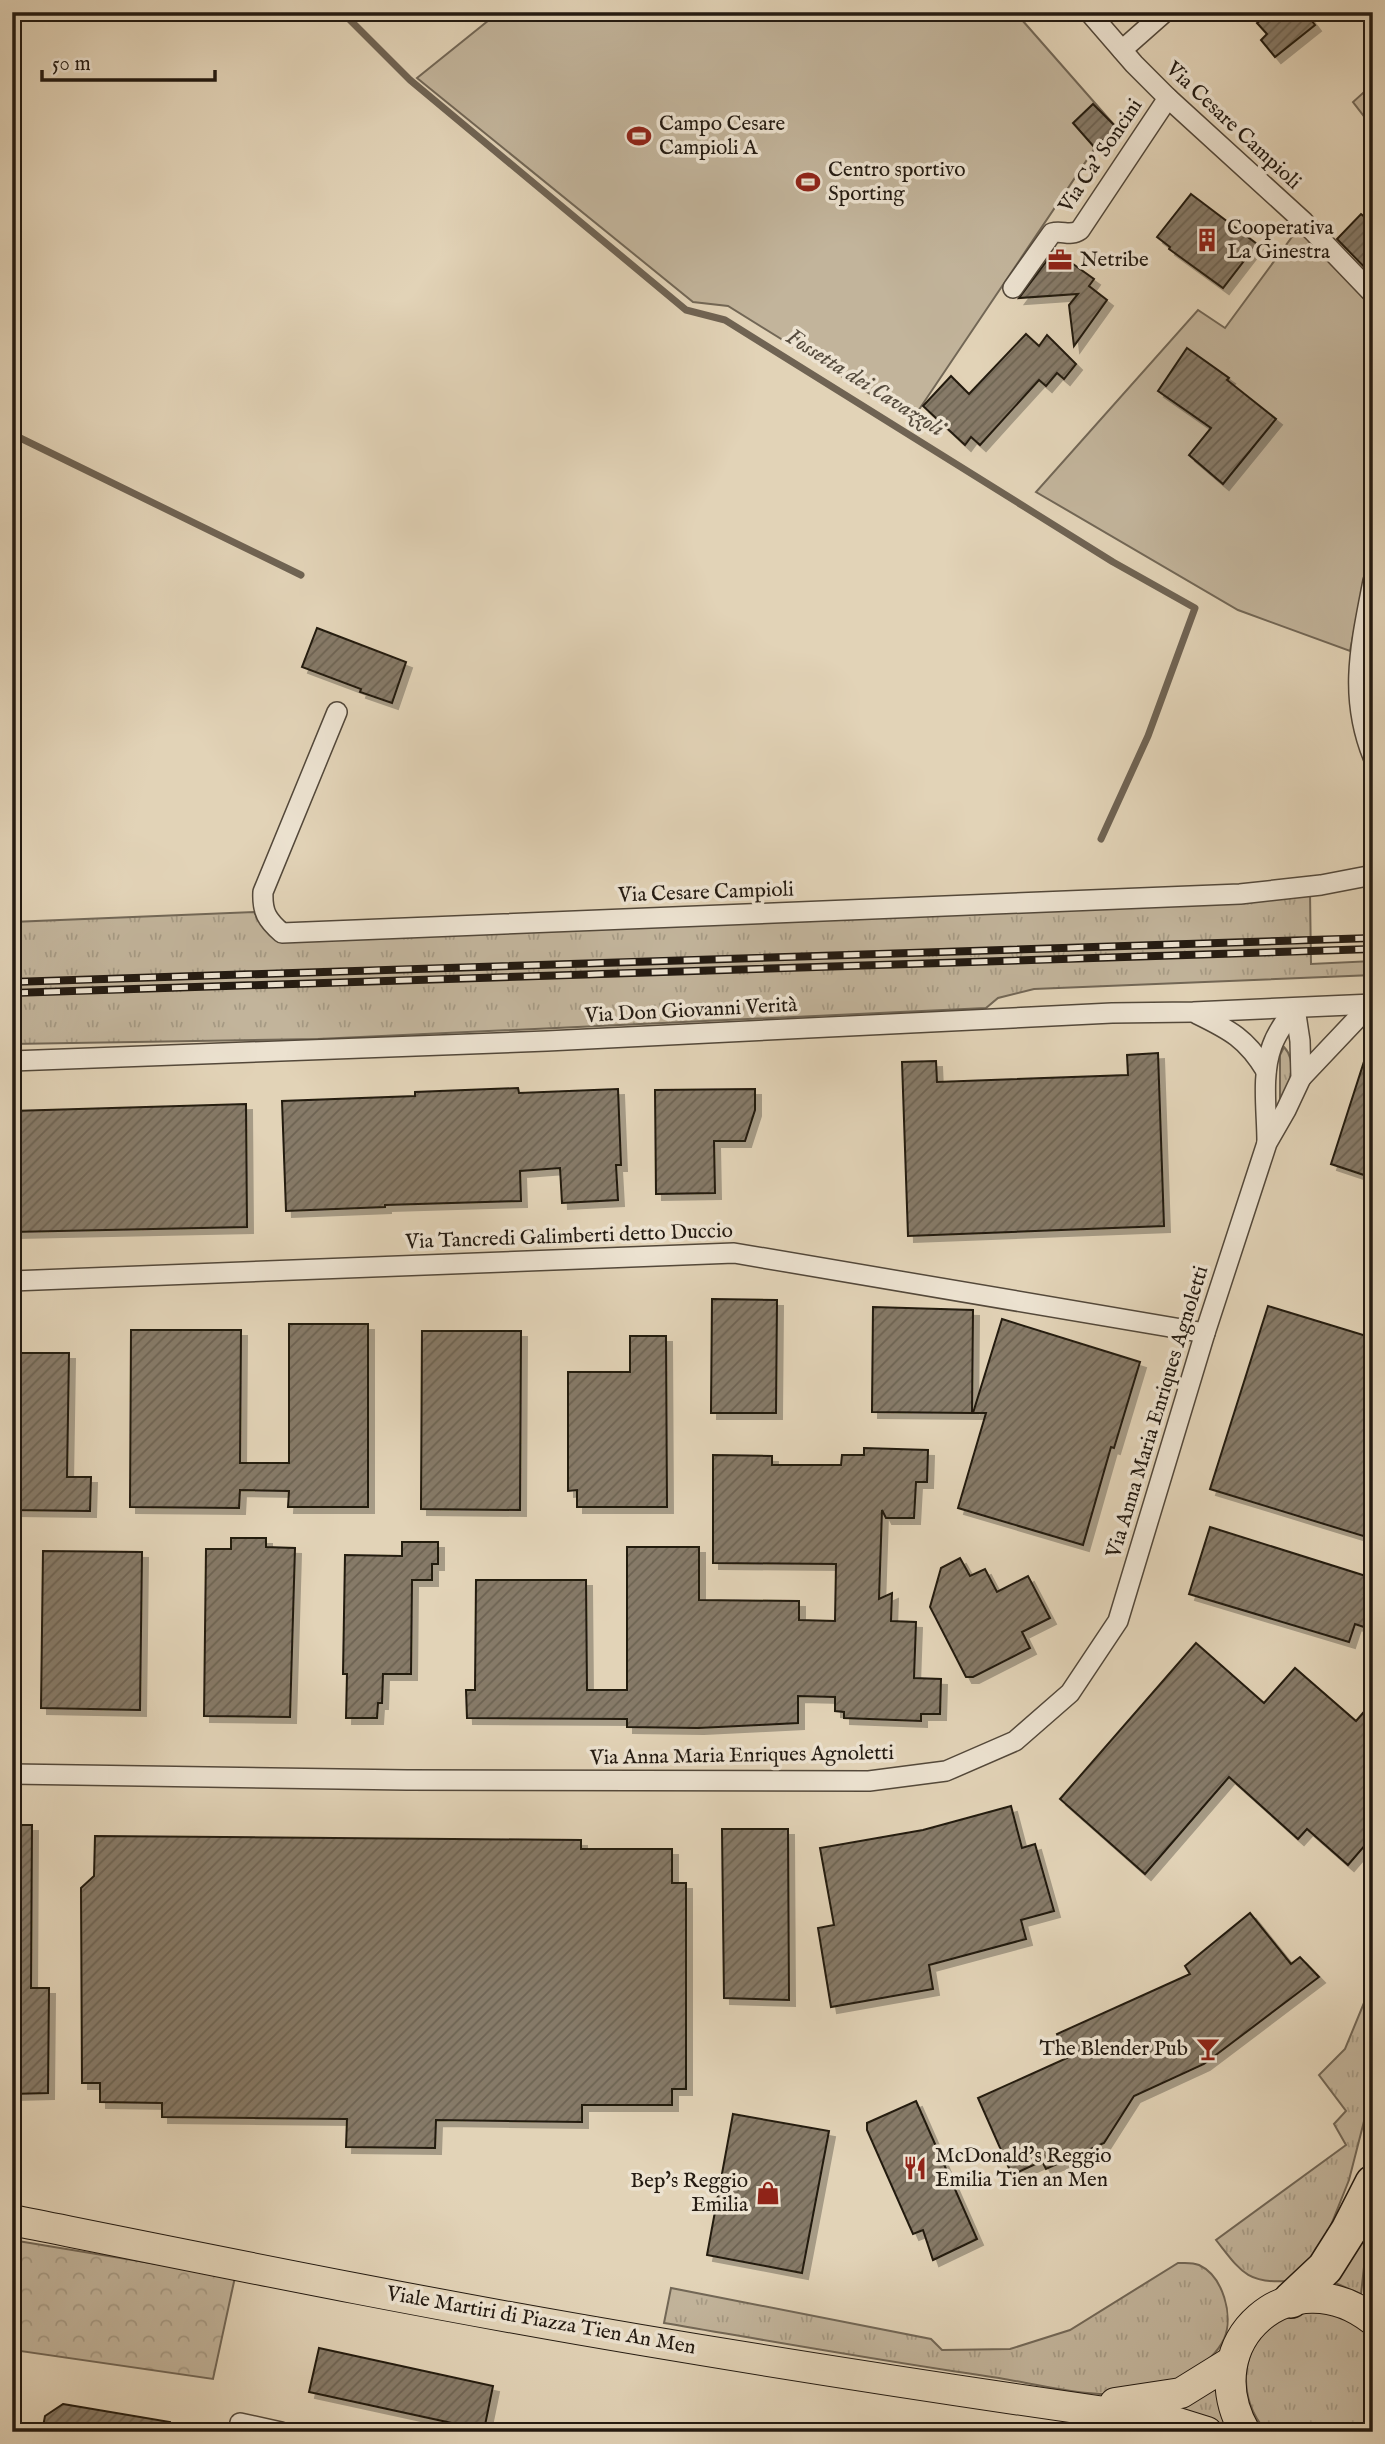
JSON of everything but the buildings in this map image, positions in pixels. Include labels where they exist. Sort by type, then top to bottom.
[{"type":"highway","points":[[1291,2300],[1325,2268],[1349,2230],[1373,2183]]},
{"type":"main road","name":"Viale Martiri di Piazza Tien An Men","points":[[12,2220],[240,2266],[639,2340],[1175,2422],[1208,2432]]},
{"type":"main road","points":[[1245,2432],[1234,2413],[1229,2388],[1231,2362],[1240,2341],[1267,2311],[1291,2300],[1315,2297],[1338,2300],[1360,2310],[1373,2320]]},
{"type":"main road","name":"Viale Martiri di Piazza Tien An Men","points":[[1073,2408],[1146,2400],[1181,2393],[1231,2362]]},
{"type":"street","name":"Via Cesare Campioli","points":[[1089,12],[1167,98],[1304,222],[1373,293]]},
{"type":"street","points":[[1122,50],[1165,12]]},
{"type":"street","name":"Via Ca' Soncini","points":[[1013,288],[1052,233],[1059,231],[1069,234],[1080,230],[1167,98]]},
{"type":"street","points":[[1373,581],[1357,682],[1359,712],[1373,757]]},
{"type":"street","name":"Via Cesare Campioli","points":[[337,712],[263,892],[262,908],[269,922],[282,933],[1240,894],[1321,885],[1373,875]]},
{"type":"street","name":"Via Don Giovanni Verità","points":[[12,1061],[1372,1004]]},
{"type":"street","name":"Via Anna Maria Enriques Agnoletti","points":[[12,1774],[407,1780],[869,1782],[946,1771],[1015,1741],[1070,1693],[1118,1621],[1205,1332],[1267,1143],[1301,1078],[1372,1004]]},
{"type":"street","name":"Via Anna Maria Enriques Agnoletti","points":[[1267,1143],[1266,1072],[1272,1044],[1295,1008]]},
{"type":"street","name":"Via Anna Maria Enriques Agnoletti","points":[[1295,1008],[1300,1041],[1301,1078]]},
{"type":"street","points":[[1192,1012],[1233,1032],[1243,1040],[1255,1052],[1266,1072]]},
{"type":"street","name":"Via Tancredi Galimberti detto Duccio","points":[[12,1281],[734,1253],[1205,1332]]},
{"type":"street","points":[[238,2432],[240,2423],[281,2432]]},
{"type":"green space","name":"Centro sportivo Sporting","points":[[499,12],[1015,12],[1116,127],[1095,148],[912,420],[728,306],[693,302],[417,78]]},
{"type":"green space","points":[[1373,84],[1373,128],[1353,102]]},
{"type":"green space","points":[[1300,226],[1373,302],[1373,538],[1350,651],[1238,610],[1036,492],[1198,310],[1225,328]]},
{"type":"green space","points":[[1310,893],[1311,964],[1373,961],[1373,975],[1034,989],[998,998],[986,1008],[318,1039],[12,1044],[12,922],[254,912],[262,924]]},
{"type":"green space","points":[[1284,1047],[1292,1067],[1287,1088],[1280,1100],[1280,1055]]},
{"type":"green space","points":[[1373,1981],[1373,2086],[1349,2180],[1323,2245],[1288,2281],[1253,2277],[1238,2267],[1216,2240],[1346,2145],[1334,2124],[1346,2111],[1319,2075],[1345,2049]]},
{"type":"green space","points":[[1369,2222],[1361,2294],[1333,2282]]},
{"type":"green space","points":[[12,2240],[235,2277],[213,2379],[14,2350],[12,2359]]},
{"type":"green space","points":[[1178,2263],[1199,2265],[1207,2270],[1220,2287],[1228,2319],[1224,2339],[1211,2357],[1179,2379],[1157,2388],[1128,2394],[1072,2391],[664,2323],[671,2288],[931,2339],[942,2350],[1010,2349],[1070,2330]]},
{"type":"green space","points":[[1325,2311],[1352,2322],[1373,2342],[1373,2421],[1364,2432],[1267,2432],[1250,2404],[1247,2388],[1246,2372],[1257,2341],[1267,2329],[1282,2319]]},
{"type":"green space","points":[[1220,2382],[1230,2432],[1172,2411]]},
{"type":"waterway","name":"Fossetta dei Cavazzoli","points":[[342,12],[410,80],[686,310],[725,320],[1113,562],[1195,608],[1148,736],[1101,839]]},
{"type":"waterway","points":[[12,434],[301,575]]},
{"type":"railway","points":[[12,982],[1373,938]]},
{"type":"railway","points":[[12,993],[1373,949]]},
{"type":"place","name":"Campo Cesare Campioli A","points":[[639,136]]},
{"type":"place","name":"Centro sportivo Sporting","points":[[808,182]]},
{"type":"place","name":"Cooperativa La Ginestra","points":[[1207,240]]},
{"type":"place","name":"Netribe","points":[[1060,260]]},
{"type":"place","name":"The Blender Pub","points":[[1208,2049]]},
{"type":"place","name":"McDonald's Reggio Emilia Tien an Men","points":[[915,2168]]},
{"type":"place","name":"Bep's Reggio Emilia","points":[[768,2193]]}]
